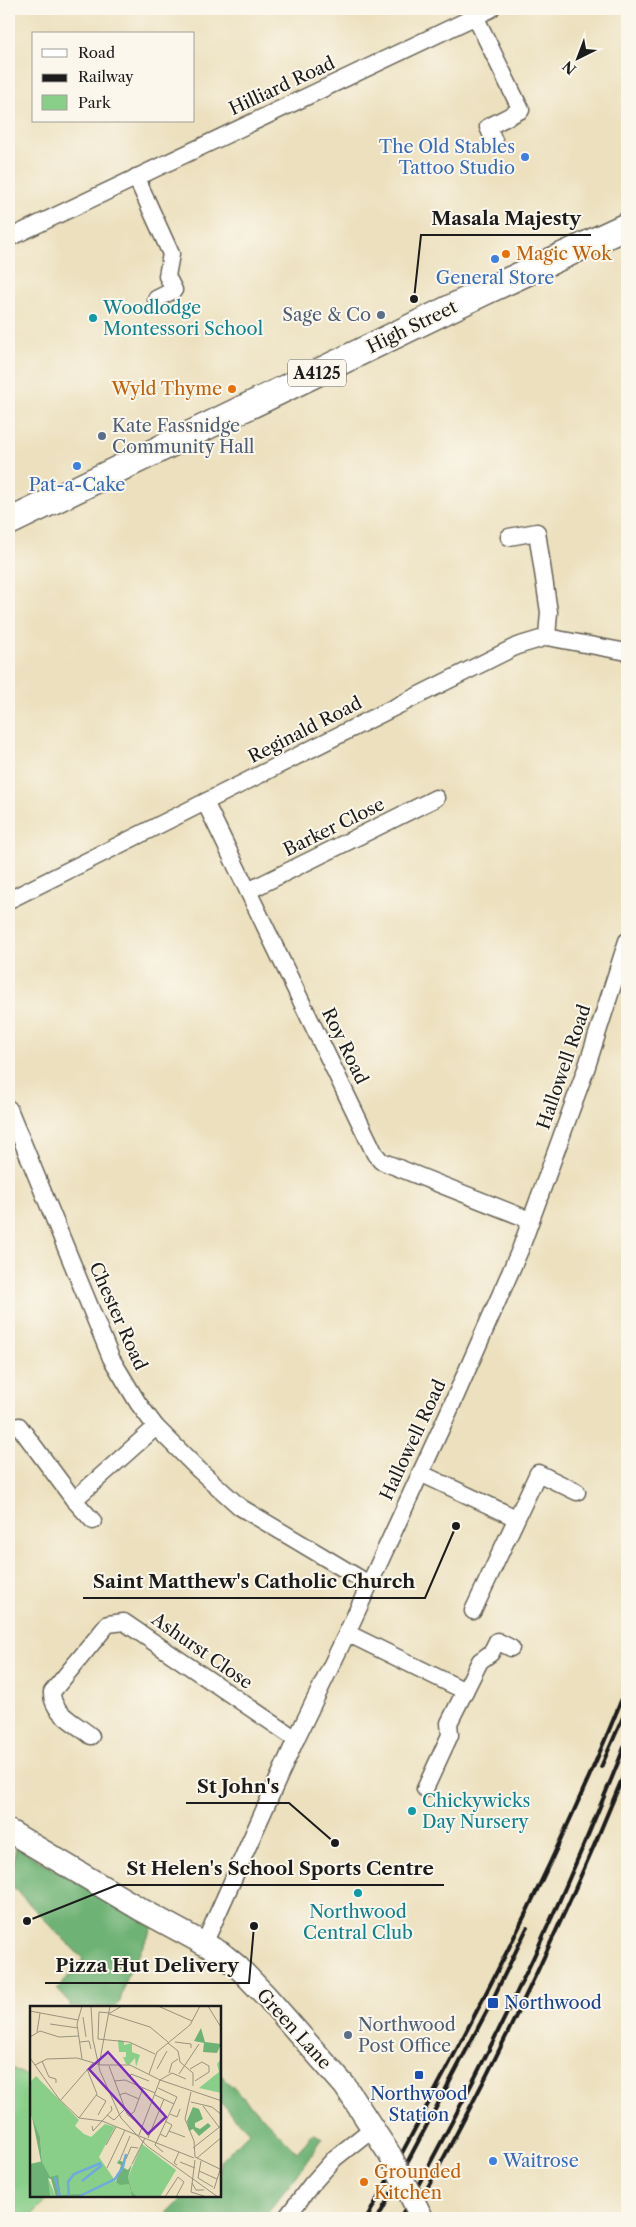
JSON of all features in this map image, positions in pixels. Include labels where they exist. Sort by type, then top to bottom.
[{"type":"main road","name":"High Street","points":[[9,522],[484,292],[627,226]]},
{"type":"main road","name":"Green Lane","points":[[9,1831],[226,1958],[266,1996],[345,2086],[390,2155],[422,2218]]},
{"type":"street","name":"Hilliard Road","points":[[9,238],[491,9]]},
{"type":"street","points":[[476,16],[521,110],[488,127],[495,143]]},
{"type":"street","points":[[136,177],[170,254],[167,276],[174,290],[156,299]]},
{"type":"street","points":[[509,536],[537,532],[548,612],[547,636]]},
{"type":"street","name":"Reginald Road","points":[[9,900],[517,646],[547,636],[627,652]]},
{"type":"street","name":"Barker Close","points":[[248,891],[436,798]]},
{"type":"street","name":"Roy Road","points":[[206,802],[375,1154],[381,1161],[530,1220]]},
{"type":"street","name":"Hallowell Road","points":[[204,1944],[520,1250],[586,1070],[627,941]]},
{"type":"street","name":"Chester Road","points":[[9,1108],[111,1358],[138,1403],[156,1427],[240,1507],[369,1584]]},
{"type":"street","points":[[19,1426],[74,1500],[93,1521]]},
{"type":"street","points":[[74,1500],[156,1427]]},
{"type":"street","points":[[420,1473],[516,1518]]},
{"type":"street","points":[[473,1611],[538,1473],[577,1492]]},
{"type":"street","name":"Ashurst Close","points":[[91,1736],[55,1708],[52,1692],[108,1624],[116,1621],[124,1622],[296,1739]]},
{"type":"street","points":[[347,1633],[465,1691]]},
{"type":"street","points":[[425,1788],[450,1735],[449,1723],[480,1662],[491,1653],[496,1641],[512,1648]]},
{"type":"street","points":[[286,2218],[311,2185],[335,2158],[373,2128]]},
{"type":"green space","points":[[16,1847],[153,1927],[126,1978],[120,2002],[116,2006],[70,2006],[70,2003],[57,1989],[83,1959],[9,1883]]},
{"type":"green space","points":[[9,2067],[30,2078],[30,2197],[49,2197],[29,2218],[9,2218]]},
{"type":"green space","points":[[221,2075],[297,2152],[314,2133],[322,2139],[298,2174],[263,2218],[172,2218],[167,2213],[183,2197],[221,2197],[221,2160],[249,2132],[221,2103]]},
{"type":"railway","points":[[367,2218],[505,1956],[569,1822],[627,1686]]},
{"type":"railway","points":[[601,1767],[627,1708]]},
{"type":"railway","points":[[400,2218],[463,2102],[521,1983],[576,1863],[627,1740]]},
{"type":"railway","points":[[411,2218],[470,2108],[526,1996],[578,1882],[627,1767]]},
{"type":"railway","points":[[378,2218],[490,2005],[527,1928]]},
{"type":"place","name":"The Old Stables Tattoo Studio","points":[[525,157]]},
{"type":"place","name":"Magic Wok","points":[[506,254]]},
{"type":"place","name":"General Store","points":[[495,259]]},
{"type":"place","name":"Masala Majesty","points":[[414,299]]},
{"type":"place","name":"Sage & Co","points":[[381,315]]},
{"type":"place","name":"Woodlodge Montessori School","points":[[93,318]]},
{"type":"place","name":"Wyld Thyme","points":[[232,389]]},
{"type":"place","name":"Kate Fassnidge Community Hall","points":[[102,436]]},
{"type":"place","name":"Pat-a-Cake","points":[[77,466]]},
{"type":"place","name":"Saint Matthew's Catholic Church","points":[[456,1526]]},
{"type":"place","name":"Chickywicks Day Nursery","points":[[412,1811]]},
{"type":"place","name":"St John's","points":[[335,1843]]},
{"type":"place","name":"Northwood Central Club","points":[[358,1893]]},
{"type":"place","name":"St Helen's School Sports Centre","points":[[27,1921]]},
{"type":"place","name":"Pizza Hut Delivery","points":[[254,1926]]},
{"type":"place","name":"Northwood","points":[[493,2003]]},
{"type":"place","name":"Northwood Post Office","points":[[348,2035]]},
{"type":"place","name":"Northwood Station","points":[[419,2075]]},
{"type":"place","name":"Waitrose","points":[[493,2161]]},
{"type":"place","name":"Grounded Kitchen","points":[[364,2182]]}]
